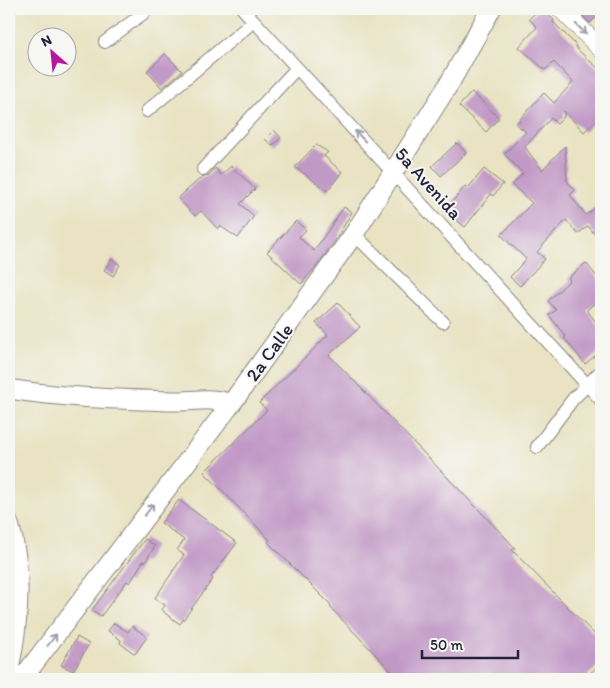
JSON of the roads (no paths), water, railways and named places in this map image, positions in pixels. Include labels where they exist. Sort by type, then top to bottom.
[{"type":"main road","name":"2a Calle","points":[[22,679],[231,404],[354,234],[449,84],[490,10]]},
{"type":"main road","points":[[9,389],[100,398],[178,401],[221,400],[231,404]]},
{"type":"main road","points":[[9,524],[17,575],[18,601],[16,631],[9,669]]},
{"type":"street","points":[[105,42],[149,9]]},
{"type":"street","name":"5a Avenida","points":[[242,9],[601,400]]},
{"type":"street","points":[[561,9],[601,49]]},
{"type":"street","points":[[147,112],[254,21]]},
{"type":"street","points":[[203,169],[297,68]]},
{"type":"street","points":[[354,234],[443,322]]},
{"type":"street","points":[[537,447],[586,384],[601,371]]}]
